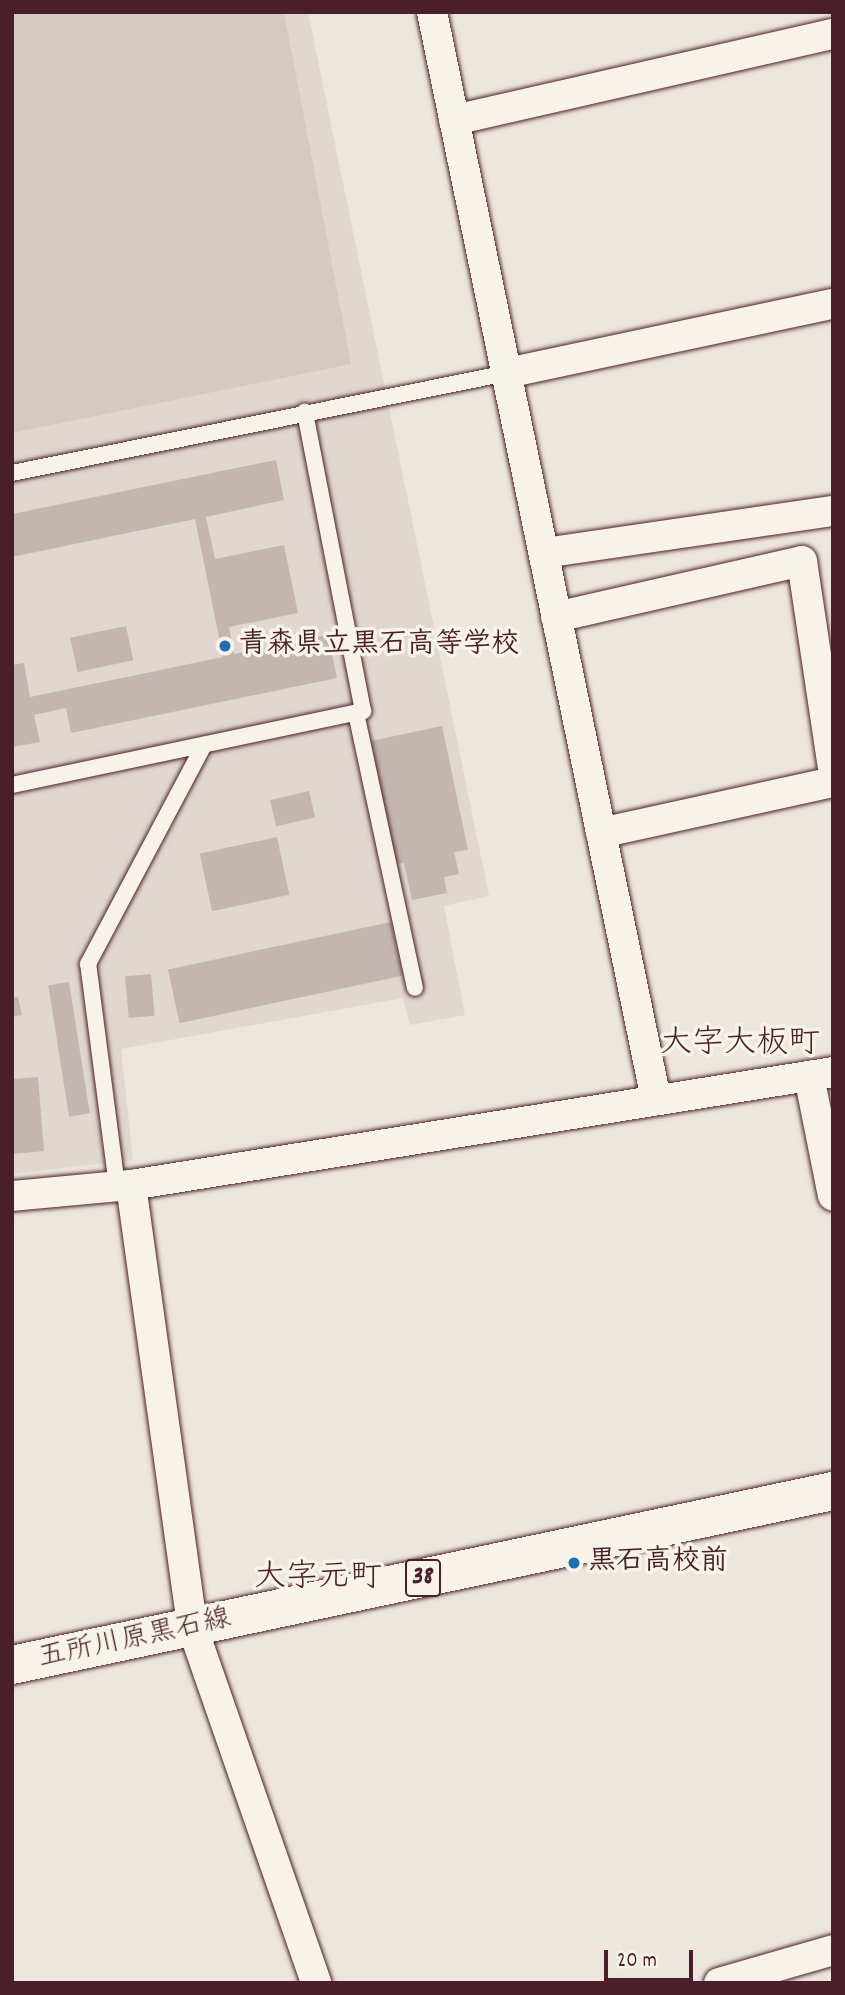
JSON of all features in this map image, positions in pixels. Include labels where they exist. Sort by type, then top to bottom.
[{"type":"main road","name":"五所川原黒石線","points":[[12,1665],[193,1629],[833,1491]]},
{"type":"street","points":[[432,12],[656,1099]]},
{"type":"street","points":[[454,120],[833,34]]},
{"type":"street","points":[[507,373],[833,304]]},
{"type":"street","points":[[544,553],[833,512]]},
{"type":"street","points":[[556,617],[802,561],[833,768]]},
{"type":"street","points":[[601,833],[833,782]]},
{"type":"street","points":[[12,1196],[124,1185],[821,1074],[833,1196]]},
{"type":"street","points":[[124,1185],[193,1629],[313,1982]]},
{"type":"street","points":[[719,1983],[833,1950]]},
{"type":"lane","points":[[12,473],[507,373]]},
{"type":"lane","points":[[12,785],[363,711],[305,412]]},
{"type":"lane","points":[[356,713],[415,988]]},
{"type":"lane","points":[[124,1185],[88,964],[204,745]]},
{"type":"shaded area","name":"青森県立黒石高等学校","points":[[12,12],[308,12],[489,896],[444,906],[465,1015],[410,1025],[403,998],[121,1049],[133,1160],[12,1174]]},
{"type":"shaded area","points":[[12,12],[284,12],[351,364],[12,433]]},
{"type":"building","points":[[276,460],[284,500],[206,517],[215,559],[284,545],[298,613],[229,627],[234,654],[328,635],[337,678],[71,733],[66,708],[34,715],[40,742],[12,747],[12,665],[24,663],[30,697],[223,657],[195,519],[12,557],[12,514]]},
{"type":"building","points":[[126,626],[133,660],[78,672],[70,638]]},
{"type":"building","points":[[442,726],[468,850],[454,852],[459,874],[444,877],[447,893],[412,900],[404,863],[396,864],[371,741]]},
{"type":"building","points":[[309,791],[315,817],[276,826],[270,800]]},
{"type":"building","points":[[277,837],[289,895],[212,911],[200,853]]},
{"type":"building","points":[[391,922],[402,976],[179,1023],[168,969]]},
{"type":"building","points":[[151,974],[155,1016],[129,1018],[125,976]]},
{"type":"building","points":[[69,982],[90,1113],[69,1117],[48,985]]},
{"type":"building","points":[[18,997],[22,1015],[12,1017],[12,998]]},
{"type":"building","points":[[38,1077],[44,1151],[12,1154],[12,1079]]},
{"type":"place","name":"青森県立黒石高等学校","points":[[225,646]]},
{"type":"place","name":"黒石高校前","points":[[574,1563]]},
{"type":"district","name":"大字大板町","points":[[740,1045]]},
{"type":"district","name":"大字元町","points":[[318,1579]]}]
